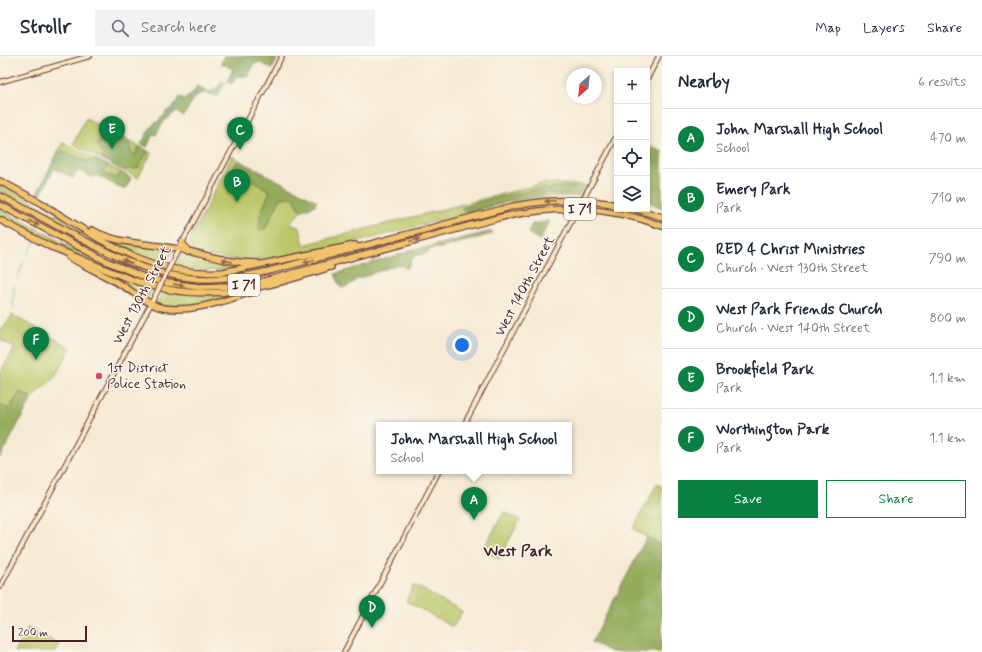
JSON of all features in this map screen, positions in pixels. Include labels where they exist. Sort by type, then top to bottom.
[{"type":"highway","points":[[0,182],[107,237],[123,241],[179,249],[229,262],[271,262]]},
{"type":"highway","name":"I 71","points":[[0,196],[125,261],[159,272],[191,278],[223,279],[255,274],[496,210],[527,204],[567,200],[614,205]]},
{"type":"highway","points":[[42,204],[119,250],[142,261],[183,271],[218,272],[400,236]]},
{"type":"highway","name":"I 71","points":[[0,205],[120,268],[156,280],[188,286],[217,287],[261,282],[498,218],[547,209],[575,208],[614,212],[662,226]]},
{"type":"highway","points":[[646,212],[662,217]]},
{"type":"highway","points":[[0,220],[120,284],[150,304],[172,309],[217,303],[391,247]]},
{"type":"highway","points":[[182,242],[188,252]]},
{"type":"highway","points":[[49,246],[128,278],[172,290],[225,292],[252,289],[276,284]]},
{"type":"street","points":[[0,82],[90,56]]},
{"type":"street","name":"West 130th Street","points":[[0,587],[282,56]]},
{"type":"street","points":[[650,73],[659,56]]},
{"type":"street","name":"West 140th Street","points":[[466,422],[614,140]]},
{"type":"street","points":[[344,652],[437,474]]},
{"type":"green space","points":[[225,56],[270,56],[277,60],[272,69],[259,62],[254,64],[248,76],[236,76],[232,84],[227,82],[233,69],[221,63]]},
{"type":"green space","points":[[223,81],[225,82],[217,97],[205,93],[200,94],[193,100],[184,116],[176,112],[164,121],[156,135],[153,134],[147,147],[141,144],[151,127],[164,116],[166,112],[173,108],[179,97],[185,99],[192,94],[197,86],[209,92],[216,89]]},
{"type":"green space","points":[[86,118],[151,153],[138,178],[73,144]]},
{"type":"green space","points":[[110,131],[128,140],[132,154],[136,154],[139,146],[148,151],[138,168],[122,170],[102,159],[103,156],[97,142],[103,139]]},
{"type":"green space","points":[[63,142],[97,160],[86,161],[68,153],[58,152]]},
{"type":"green space","points":[[650,147],[662,151],[662,208],[650,202]]},
{"type":"green space","points":[[64,151],[80,159],[88,161],[97,160],[109,166],[104,171],[106,175],[117,178],[121,172],[131,178],[125,190],[96,175],[94,178],[80,171],[76,173],[73,178],[54,168],[41,195],[37,193],[58,152]]},
{"type":"green space","points":[[232,156],[238,160],[234,169],[270,191],[260,215],[265,229],[281,198],[293,197],[301,211],[290,223],[300,228],[304,245],[545,183],[587,186],[582,196],[546,197],[506,203],[353,243],[274,259],[231,260],[190,251],[187,245]]},
{"type":"green space","points":[[238,160],[317,201],[315,205],[301,211],[293,197],[281,198],[265,229],[259,230],[260,215],[270,191],[233,169]]},
{"type":"green space","points":[[109,166],[121,172],[117,178],[106,175],[104,171]]},
{"type":"green space","points":[[0,185],[29,199],[119,252],[118,253],[0,191]]},
{"type":"green space","points":[[552,187],[584,187],[578,195],[549,194]]},
{"type":"green space","points":[[545,188],[548,189],[546,194],[514,199],[464,212],[462,210],[462,208],[503,196]]},
{"type":"green space","points":[[0,209],[108,267],[107,268],[45,242],[0,218]]},
{"type":"green space","points":[[550,221],[540,240],[528,233],[532,224]]},
{"type":"green space","points":[[86,228],[104,238],[173,251],[165,266],[132,255]]},
{"type":"green space","points":[[492,231],[492,234],[441,248],[429,249],[429,252],[414,256],[407,269],[401,265],[396,265],[357,279],[348,286],[341,288],[335,274],[405,253],[412,249],[424,248]]},
{"type":"green space","points":[[183,252],[225,263],[248,264],[229,270],[199,271],[174,268]]},
{"type":"green space","points":[[80,260],[154,288],[146,300]]},
{"type":"green space","points":[[163,290],[205,295],[247,292],[208,304],[182,307],[156,305]]},
{"type":"green space","points":[[12,315],[71,348],[55,376],[32,398],[20,392],[9,410],[0,405],[0,373],[15,348],[0,340],[0,332]]},
{"type":"green space","points":[[20,392],[32,398],[0,458],[0,405],[9,409]]},
{"type":"green space","points":[[657,484],[662,486],[662,546],[633,529]]},
{"type":"green space","points":[[504,512],[520,520],[499,559],[483,550]]},
{"type":"green space","points":[[647,537],[662,546],[662,651],[611,652],[592,642]]},
{"type":"green space","points":[[414,585],[462,612],[453,627],[406,601]]},
{"type":"green space","points":[[28,628],[59,644],[55,652],[14,652]]},
{"type":"waterway","points":[[229,80],[236,74],[247,71],[250,64],[250,56]]},
{"type":"waterway","points":[[190,98],[206,92],[210,93],[216,91],[223,85]]},
{"type":"waterway","points":[[164,117],[183,102]]},
{"type":"waterway","points":[[142,142],[158,123]]},
{"type":"waterway","points":[[112,159],[130,147]]},
{"type":"waterway","points":[[53,164],[61,157],[72,160],[88,168],[99,169],[105,167]]},
{"type":"waterway","points":[[40,191],[51,171]]},
{"type":"waterway","points":[[28,254],[34,243]]},
{"type":"waterway","points":[[17,280],[24,261]]},
{"type":"waterway","points":[[14,286],[14,308]]},
{"type":"place","name":"Brookfield Park","points":[[112,149]]},
{"type":"place","name":"RED 4 Christ Ministries","points":[[240,150]]},
{"type":"place","name":"Emery Park","points":[[237,202]]},
{"type":"place","name":"Worthington Park","points":[[36,360]]},
{"type":"place","name":"1st District Police Station","points":[[99,376]]},
{"type":"place","name":"John Marshall High School","points":[[474,520]]},
{"type":"place","name":"West Park Friends Church","points":[[372,628]]},
{"type":"district","name":"West Park","points":[[518,551]]}]
